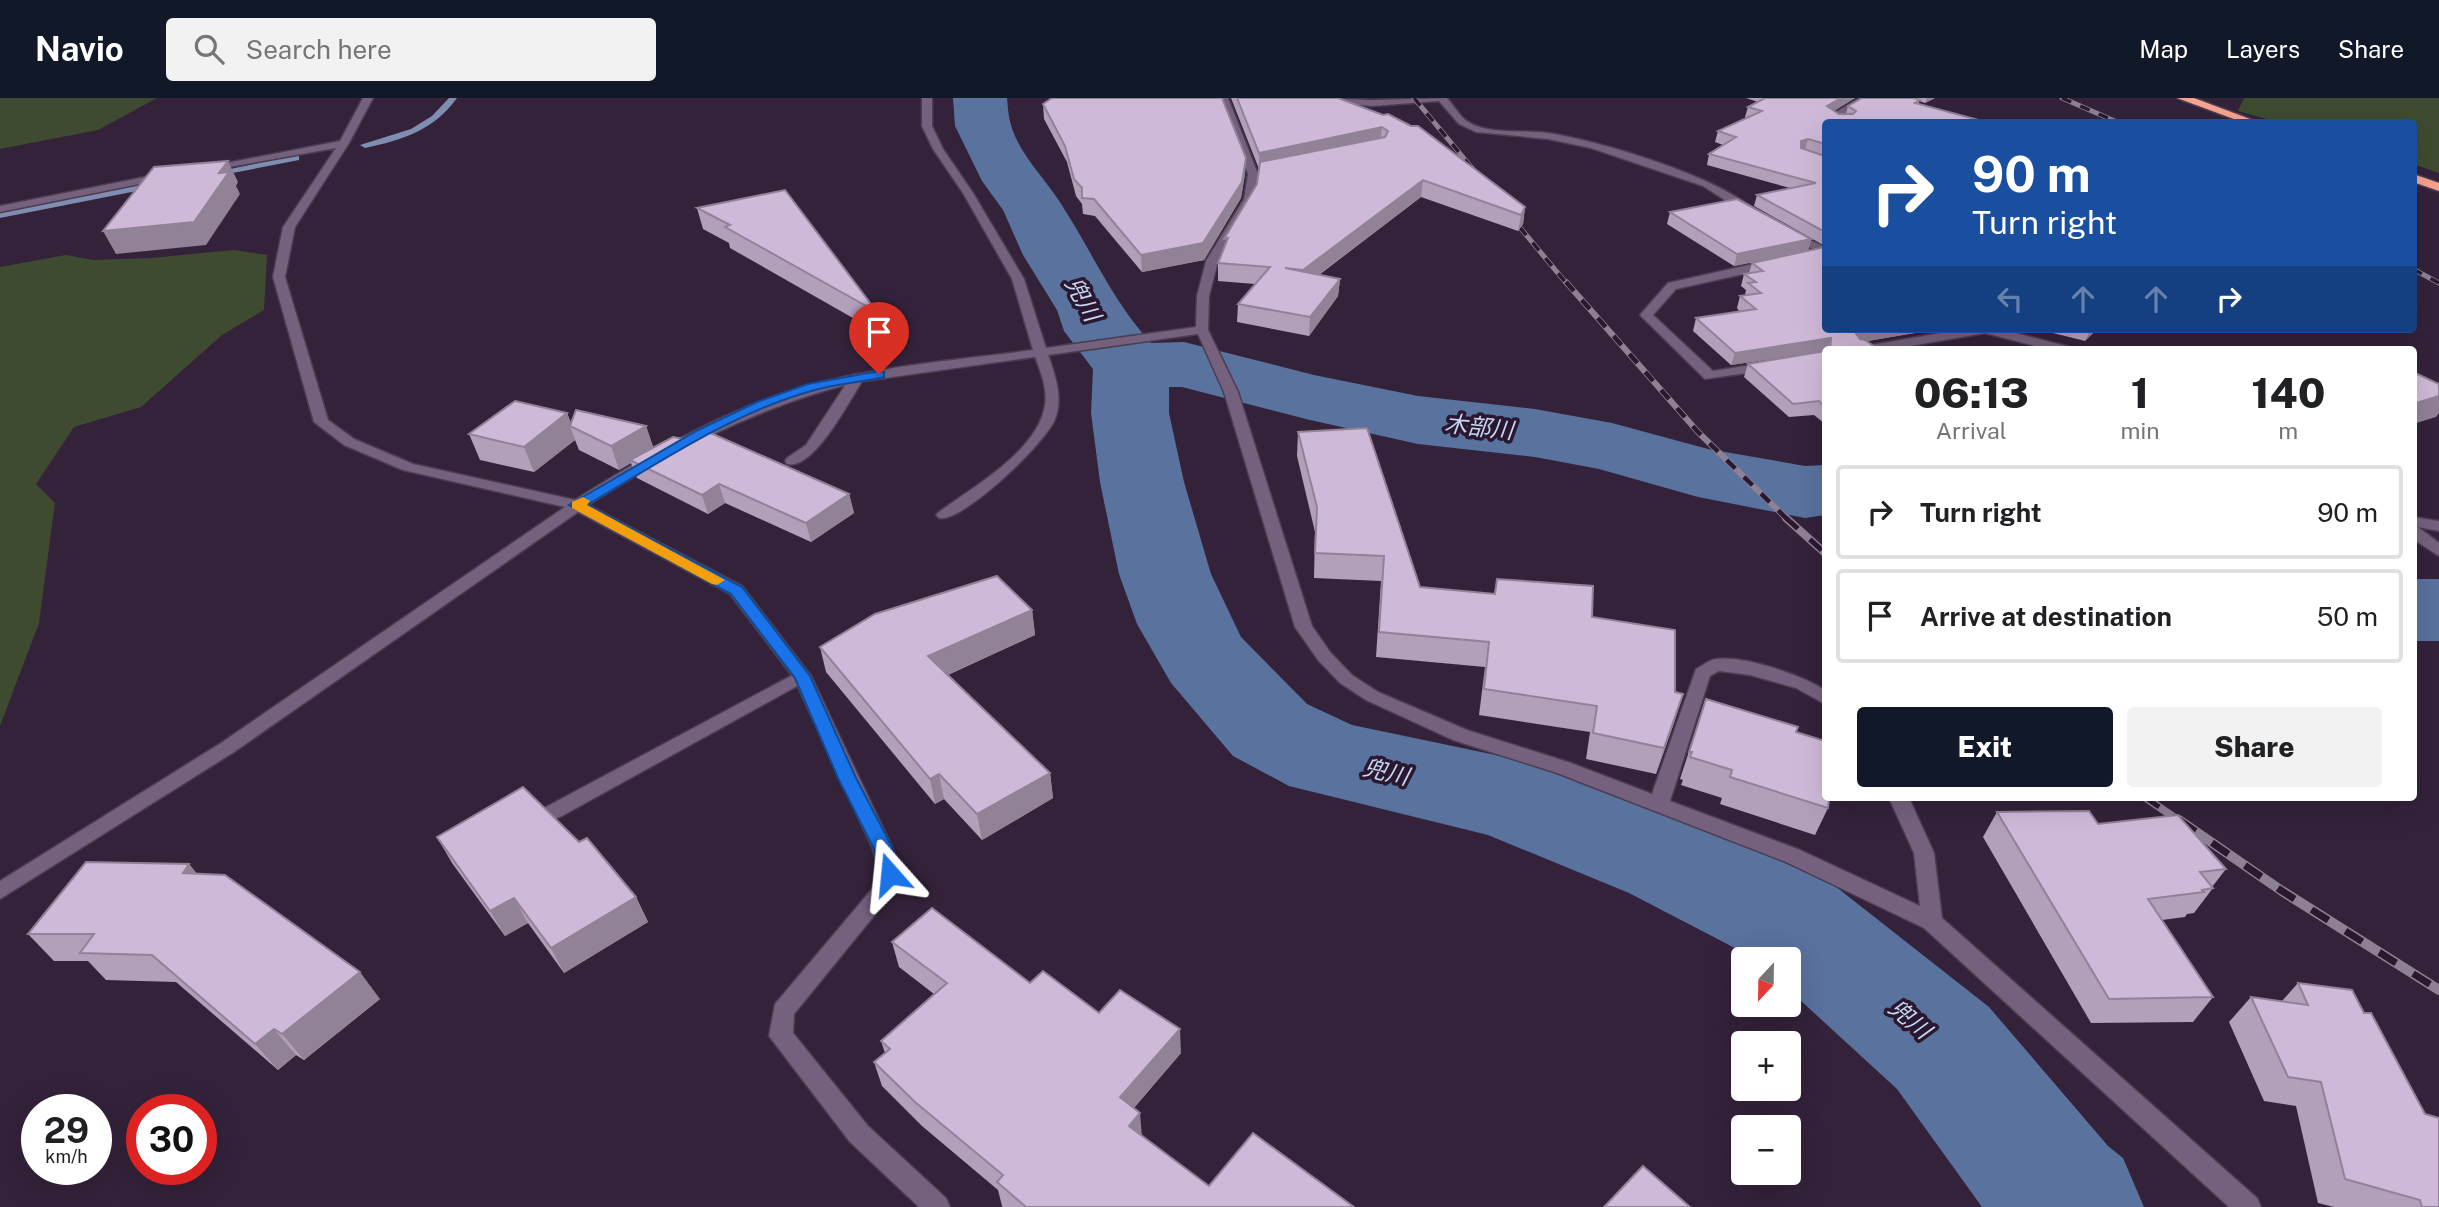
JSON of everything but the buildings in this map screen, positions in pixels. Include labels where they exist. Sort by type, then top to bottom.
[{"type":"highway","points":[[2183,98],[2243,119]]},
{"type":"highway","points":[[2417,179],[2439,187]]},
{"type":"street","points":[[369,98],[344,143],[289,227],[279,277],[321,422],[349,442],[408,467],[576,505],[736,590],[802,676],[847,778],[882,847],[890,874],[879,895],[783,1011],[781,1036],[859,1134],[937,1207]]},
{"type":"street","points":[[928,98],[928,126],[938,149],[968,193],[1018,279],[1051,381],[1052,407],[1041,433],[1025,452],[944,514]]},
{"type":"street","points":[[1223,98],[1258,173],[1249,199],[1212,261],[1203,296],[1202,330],[1231,393],[1304,627],[1324,656],[1346,680],[1372,696],[1460,736],[1564,768],[1793,856],[1931,922],[2248,1207]]},
{"type":"street","points":[[1317,98],[1359,103],[1441,98],[1462,122],[1480,130],[1548,136],[1594,146],[1707,184],[1759,217]]},
{"type":"street","points":[[1834,119],[1830,118],[1867,98]]},
{"type":"street","points":[[200,169],[344,143]]},
{"type":"street","points":[[0,209],[174,174]]},
{"type":"street","points":[[1781,229],[1822,250]]},
{"type":"street","points":[[1787,363],[1710,376],[1646,315],[1672,286],[1822,253]]},
{"type":"street","points":[[0,891],[222,754],[576,505],[702,432],[761,405],[813,386],[1060,348],[1202,330]]},
{"type":"street","points":[[1888,346],[1963,333]]},
{"type":"street","points":[[2001,333],[2051,346]]},
{"type":"street","points":[[792,461],[811,448],[857,378]]},
{"type":"street","points":[[2417,523],[2439,526]]},
{"type":"street","points":[[2417,534],[2439,551]]},
{"type":"street","points":[[1659,803],[1702,673],[1717,665],[1750,669],[1802,684],[1822,696]]},
{"type":"street","points":[[553,812],[802,676]]},
{"type":"street","points":[[1900,801],[1924,853],[1931,922]]},
{"type":"green space","points":[[0,98],[157,98],[98,130],[0,149]]},
{"type":"green space","points":[[2244,98],[2439,98],[2439,173],[2417,165],[2417,119],[2267,119],[2238,111]]},
{"type":"green space","points":[[234,250],[267,255],[264,310],[222,335],[141,407],[74,427],[36,484],[55,503],[39,623],[0,726],[0,267],[66,255],[94,260]]},
{"type":"waterway","points":[[365,145],[403,136],[425,126],[453,98]]},
{"type":"waterway","name":"兜川","points":[[980,98],[983,126],[1012,181],[1033,208],[1056,255],[1092,310],[1100,331],[1131,366]]},
{"type":"waterway","points":[[212,174],[296,158]]},
{"type":"waterway","points":[[0,215],[159,184]]},
{"type":"waterway","name":"木部川","points":[[1131,366],[1184,364],[1310,397],[1418,420],[1535,433],[1612,447],[1698,472],[1805,492],[1822,490]]},
{"type":"waterway","name":"兜川","points":[[1131,366],[1130,413],[1142,482],[1165,574],[1185,624],[1206,660],[1270,730],[1327,759],[1510,799],[1670,861],[1793,920],[1943,1048],[2058,1194],[2073,1207]]},
{"type":"waterway","name":"木部川","points":[[2417,610],[2439,610]]},
{"type":"railway","points":[[1414,98],[1481,179]]},
{"type":"railway","points":[[2062,98],[2110,119]]},
{"type":"railway","points":[[1507,212],[1567,284]]},
{"type":"railway","points":[[2417,271],[2439,283]]},
{"type":"railway","points":[[1566,282],[1698,432],[1788,520]]},
{"type":"railway","points":[[1786,518],[1822,550]]},
{"type":"railway","points":[[2150,801],[2181,822]]},
{"type":"railway","points":[[2179,820],[2282,891],[2439,990]]},
{"type":"slow traffic","points":[[583,501],[576,505],[717,580]]},
{"type":"route","points":[[879,374],[813,386],[761,405],[702,432],[576,505],[736,590],[802,676],[847,778],[882,847],[890,874]]}]
